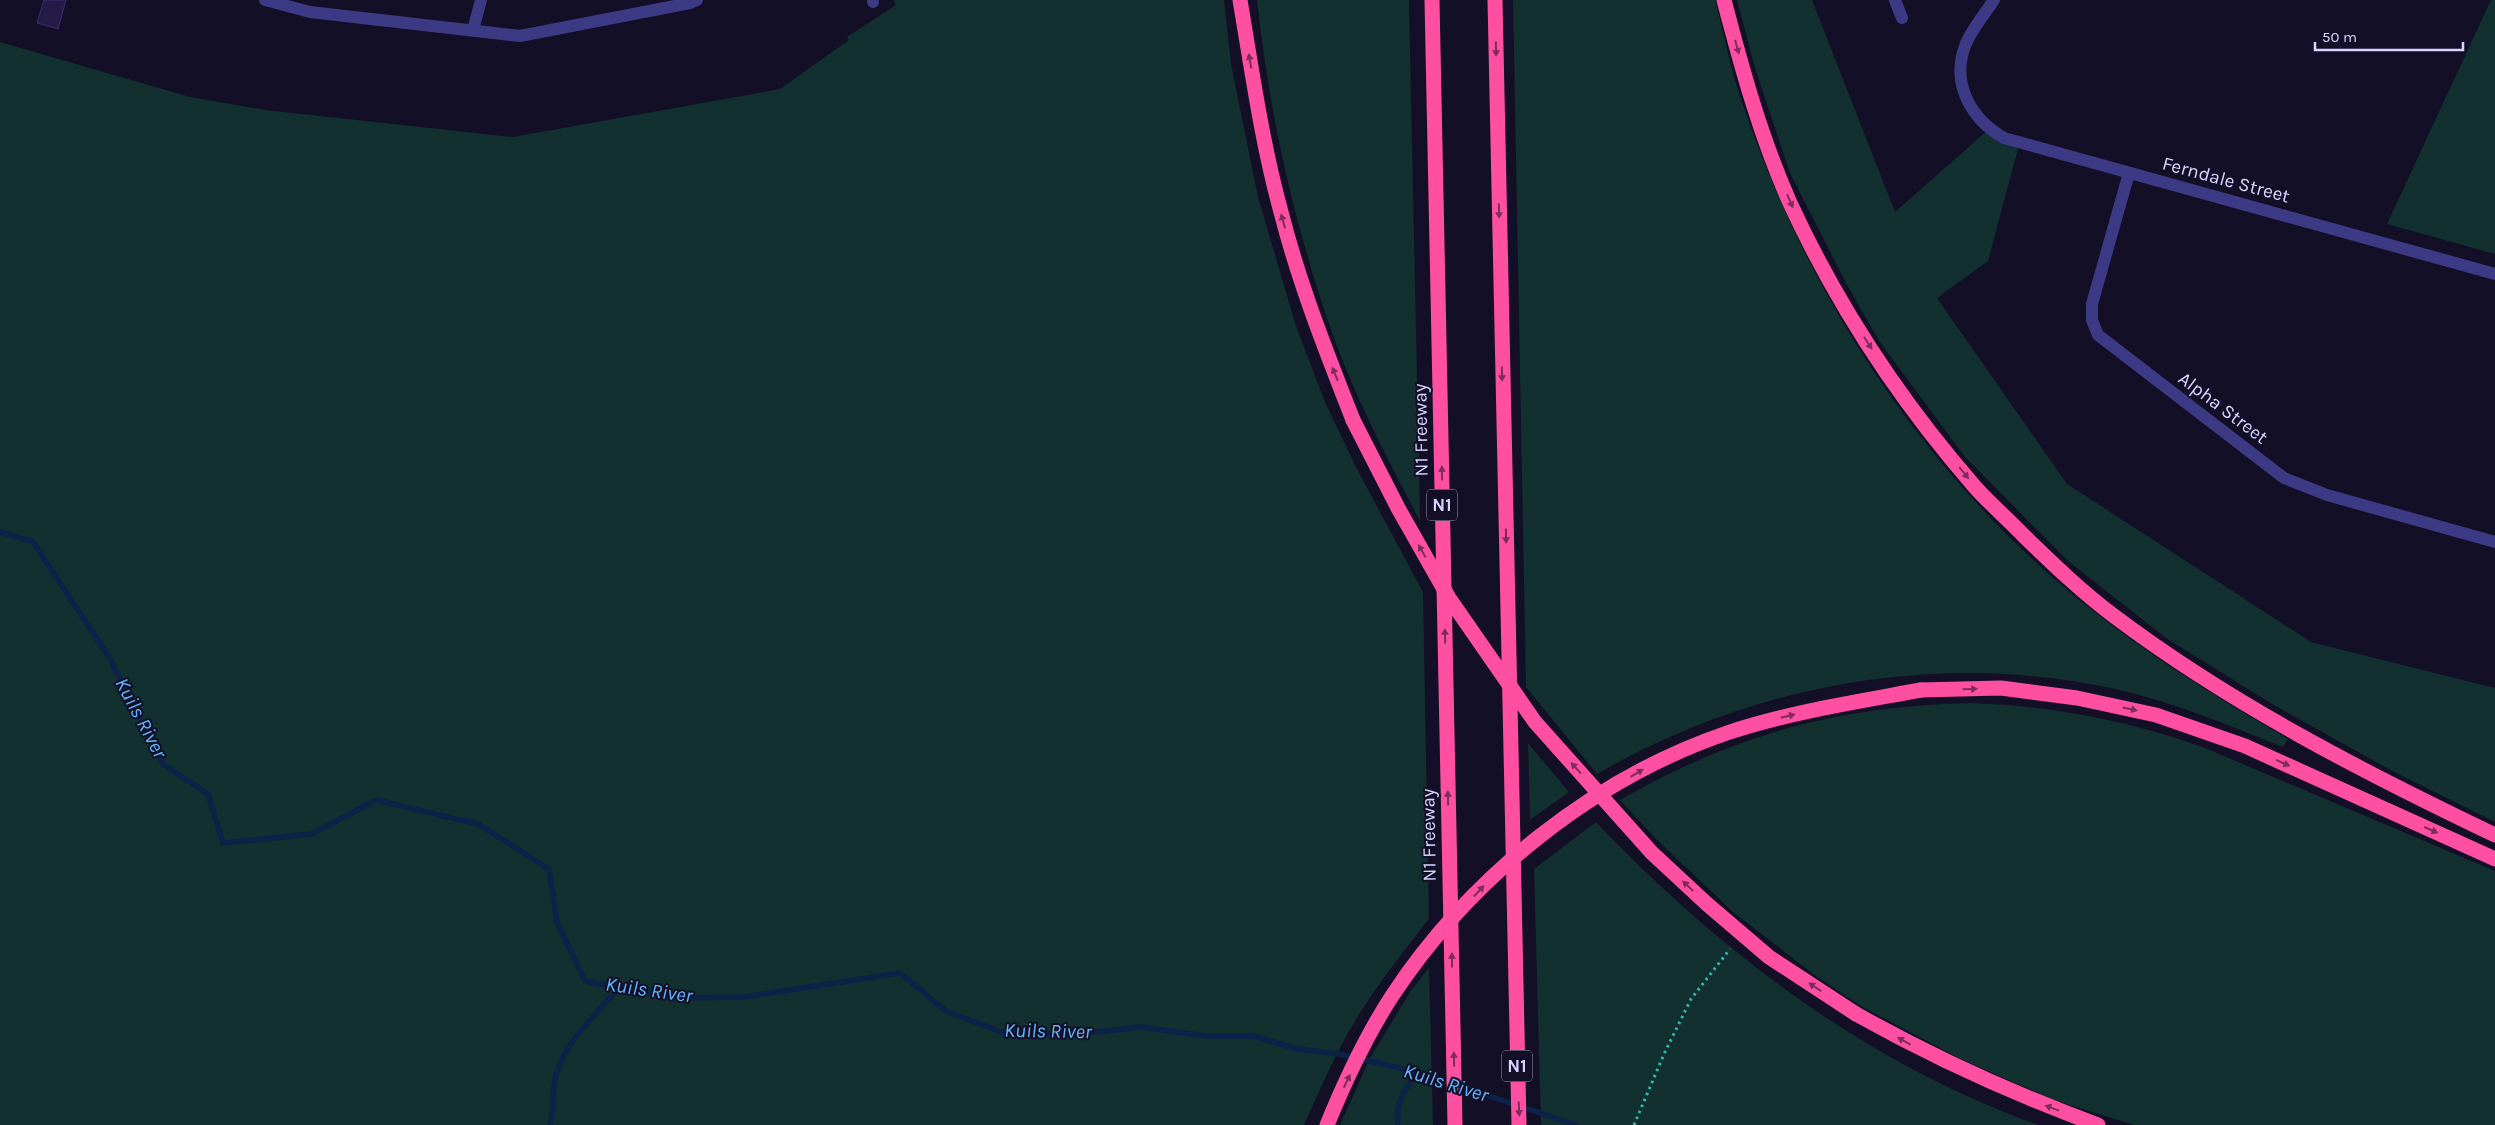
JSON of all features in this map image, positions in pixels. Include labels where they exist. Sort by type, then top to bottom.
[{"type":"highway","points":[[1240,0],[1280,210],[1294,261],[1353,420],[1398,508],[1449,598],[1535,722],[1652,853],[1700,898],[1769,957],[1856,1014],[1926,1053],[2025,1098],[2098,1125]]},
{"type":"highway","name":"N1 Freeway","points":[[1432,0],[1455,1125]]},
{"type":"highway","name":"N1","points":[[1495,0],[1519,1125]]},
{"type":"highway","points":[[1724,0],[1754,112],[1790,203],[1838,296],[1899,392],[1976,487],[2059,570],[2112,615],[2172,657],[2270,717],[2390,785],[2495,835]]},
{"type":"highway","points":[[1327,1125],[1356,1062],[1391,997],[1438,936],[1498,872],[1570,813],[1646,768],[1726,734],[1830,707],[1921,690],[2001,688],[2077,698],[2156,715],[2245,746],[2495,859]]},
{"type":"street","points":[[265,0],[520,36],[690,3],[697,0]]},
{"type":"street","points":[[473,30],[481,0]]},
{"type":"street","points":[[1895,0],[1902,18]]},
{"type":"street","name":"Ferndale Street","points":[[1994,0],[1965,45],[1960,72],[1965,95],[1980,120],[2004,138],[2495,274]]},
{"type":"street","name":"Alpha Street","points":[[2129,173],[2092,304],[2092,320],[2098,335],[2284,478],[2327,495],[2495,542]]},
{"type":"path","points":[[1634,1125],[1690,999],[1730,949]]},
{"type":"green space","points":[[893,0],[1224,0],[1231,64],[1258,197],[1296,326],[1325,402],[1357,469],[1423,592],[1429,919],[1381,982],[1355,1021],[1334,1059],[1304,1125],[0,1125],[0,42],[190,97],[265,110],[513,137],[780,89],[849,40],[847,37],[896,5]]},
{"type":"green space","points":[[1257,0],[1409,0],[1420,521],[1382,447],[1347,372],[1315,281],[1303,242],[1275,122]]},
{"type":"green space","points":[[1513,0],[1715,0],[1741,99],[1768,170],[1799,241],[1835,309],[1876,374],[1921,437],[1971,496],[2024,552],[2082,602],[2182,674],[2288,739],[2283,747],[2180,707],[2115,689],[2049,678],[1982,673],[1915,675],[1849,683],[1783,697],[1719,717],[1657,743],[1597,774],[1526,687]]},
{"type":"green space","points":[[1737,0],[1812,0],[1895,212],[1988,130],[2019,145],[1988,261],[1937,298],[2067,484],[2311,642],[2495,688],[2495,822],[2392,771],[2272,704],[2166,638],[2068,561],[1965,457],[1879,341],[1846,283],[1790,173],[1755,68]]},
{"type":"green space","points":[[2491,0],[2495,0],[2495,254],[2387,224]]},
{"type":"green space","points":[[1971,703],[2031,707],[2090,716],[2176,738],[2205,748],[2495,871],[2495,1125],[2134,1125],[2054,1100],[1957,1057],[1861,1006],[1817,977],[1733,912],[1656,839],[1620,800],[1705,757],[1789,728],[1877,710],[1923,705]]},
{"type":"green space","points":[[1528,743],[1569,792],[1530,820]]},
{"type":"green space","points":[[1596,822],[1694,916],[1745,959],[1799,999],[1856,1036],[1914,1070],[1975,1100],[2038,1125],[1541,1125],[1534,869]]},
{"type":"green space","points":[[1429,968],[1433,1125],[1340,1125],[1370,1058],[1412,989]]},
{"type":"building","points":[[44,0],[66,0],[58,29],[37,23]]},
{"type":"waterway","name":"Kuils River","points":[[0,532],[33,542],[109,657],[163,764],[208,794],[223,843],[312,834],[376,800],[478,824],[549,869],[557,922],[585,981],[675,998],[743,997],[900,973],[946,1011],[1001,1032],[1070,1035],[1140,1027],[1206,1036],[1254,1036],[1297,1049],[1339,1054],[1417,1072],[1576,1125]]},
{"type":"waterway","points":[[550,1125],[553,1093],[560,1063],[583,1028],[619,988]]},
{"type":"waterway","points":[[1398,1125],[1399,1103],[1404,1091],[1417,1072]]}]
